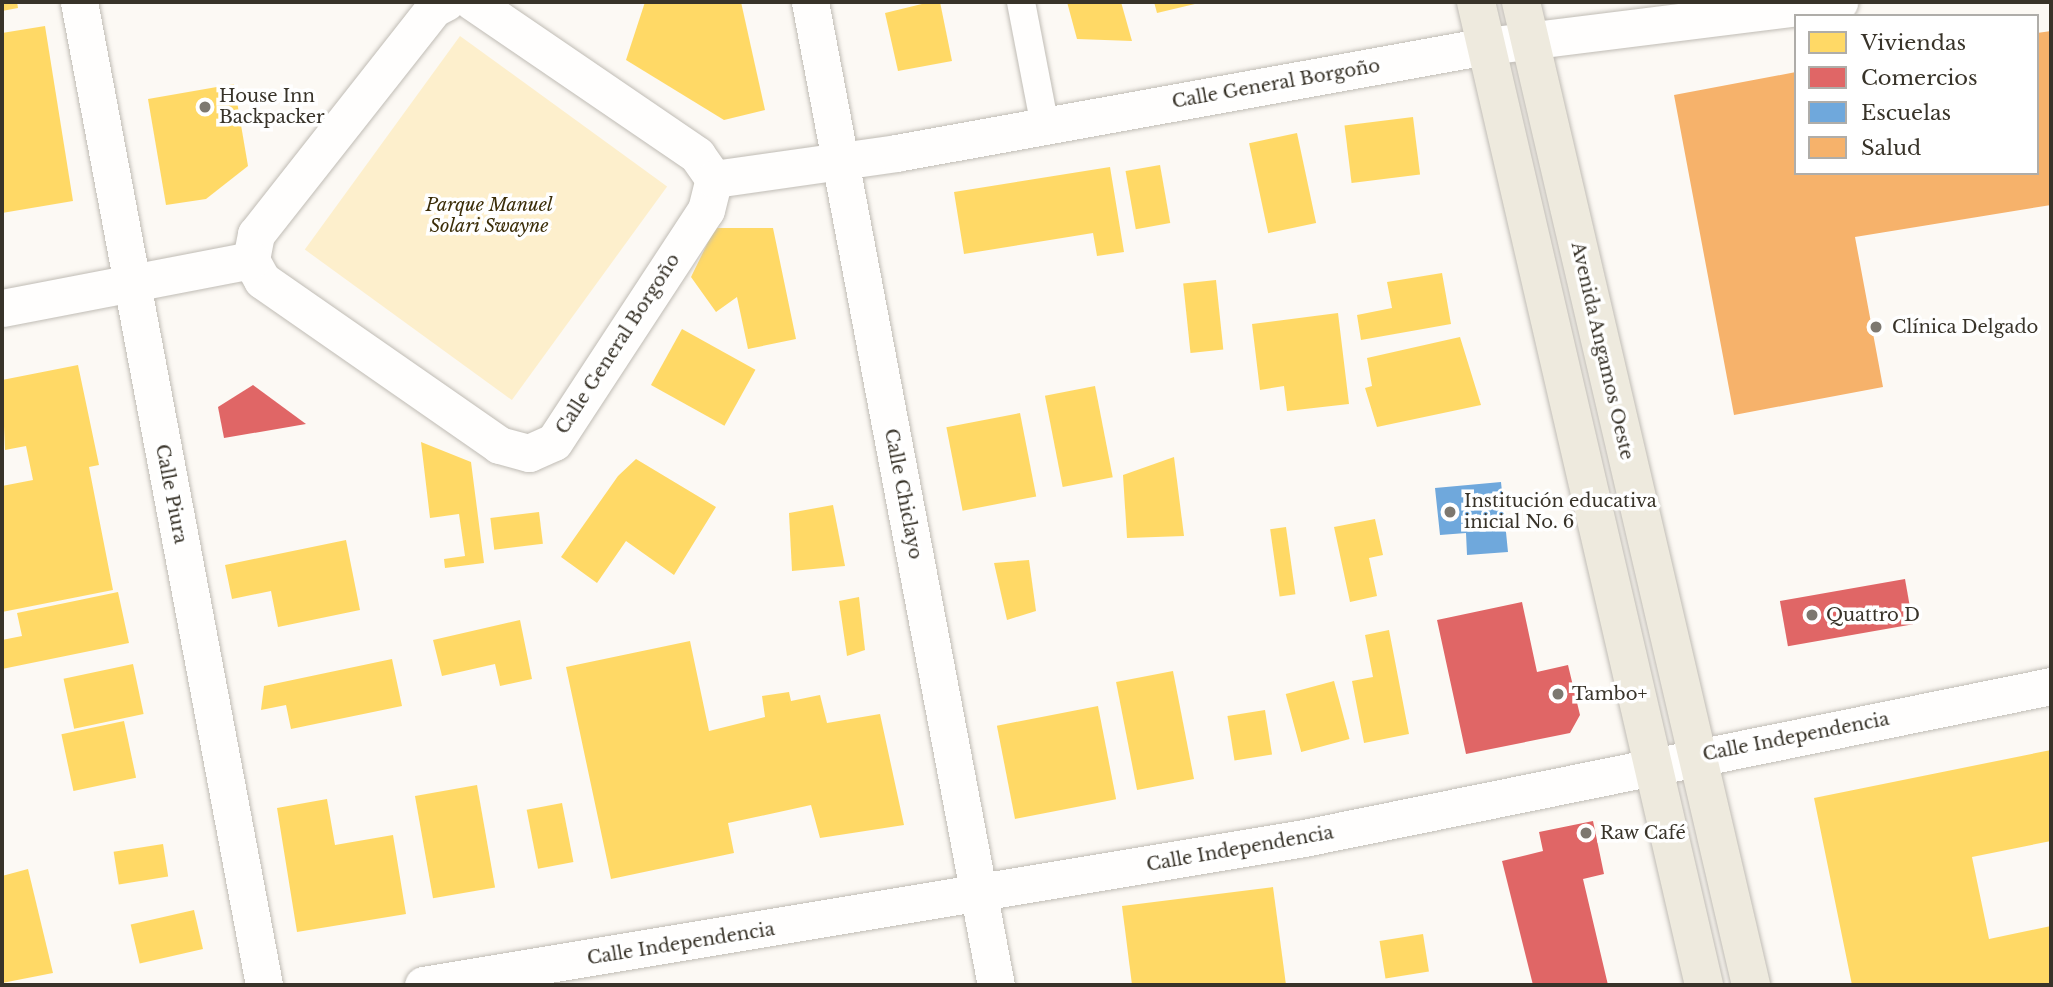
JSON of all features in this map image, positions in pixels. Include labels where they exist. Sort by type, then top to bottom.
[{"type":"main road","points":[[1476,2],[1704,985]]},
{"type":"main road","name":"Avenida Angamos Oeste","points":[[1521,2],[1695,758],[1751,985]]},
{"type":"street","name":"Calle Piura","points":[[79,2],[264,985]]},
{"type":"street","points":[[2,308],[251,260],[256,234],[434,8],[446,2]]},
{"type":"street","points":[[473,2],[697,156],[715,179]]},
{"type":"street","name":"Calle Chiclayo","points":[[810,2],[996,985]]},
{"type":"street","points":[[1021,2],[1045,127]]},
{"type":"street","name":"Calle General Borgoño","points":[[251,260],[262,280],[476,430],[499,445],[529,453],[554,442],[706,210],[715,179],[840,162],[1045,127],[1486,46],[1839,2]]},
{"type":"street","name":"Calle Independencia","points":[[423,985],[979,895],[1304,838],[2051,686]]},
{"type":"green space","name":"Parque Manuel Solari Swayne","points":[[460,36],[667,186],[512,400],[305,250]]},
{"type":"building: Viviendas","points":[[2,2],[17,2],[18,8],[2,11]]},
{"type":"building: Viviendas","points":[[645,2],[741,2],[765,110],[724,120],[626,60]]},
{"type":"building: Viviendas","points":[[940,2],[952,61],[898,71],[885,13]]},
{"type":"building: Viviendas","points":[[1067,2],[1121,2],[1132,41],[1077,39]]},
{"type":"building: Viviendas","points":[[1154,2],[1199,2],[1199,3],[1157,13]]},
{"type":"building: Viviendas","points":[[45,26],[73,201],[2,213],[2,33]]},
{"type":"building: Viviendas","points":[[234,84],[248,166],[206,199],[166,205],[148,99]]},
{"type":"building: Viviendas","points":[[1413,117],[1420,175],[1352,183],[1345,125]]},
{"type":"building: Viviendas","points":[[1297,133],[1316,223],[1268,233],[1249,143]]},
{"type":"building: Viviendas","points":[[1160,165],[1170,223],[1136,229],[1126,171]]},
{"type":"building: Viviendas","points":[[1110,167],[1124,252],[1097,256],[1093,233],[964,254],[954,192]]},
{"type":"building: Viviendas","points":[[715,228],[773,228],[796,339],[748,349],[737,297],[716,312],[691,277]]},
{"type":"building: Viviendas","points":[[1442,273],[1451,324],[1361,340],[1357,315],[1392,308],[1387,282]]},
{"type":"building: Viviendas","points":[[1216,280],[1223,350],[1190,353],[1183,283]]},
{"type":"building: Viviendas","points":[[1338,313],[1349,404],[1287,411],[1284,386],[1260,390],[1252,324]]},
{"type":"building: Viviendas","points":[[682,329],[755,370],[724,426],[651,385]]},
{"type":"building: Viviendas","points":[[1460,337],[1481,405],[1377,427],[1365,388],[1372,386],[1367,358]]},
{"type":"building: Viviendas","points":[[78,365],[99,465],[89,467],[113,590],[2,612],[2,486],[33,480],[26,446],[5,450],[2,380]]},
{"type":"building: Viviendas","points":[[1095,386],[1113,477],[1063,487],[1045,396]]},
{"type":"building: Viviendas","points":[[1020,413],[1036,496],[963,511],[946,427]]},
{"type":"building: Viviendas","points":[[421,442],[471,462],[484,563],[445,568],[444,559],[465,556],[459,514],[430,518]]},
{"type":"building: Viviendas","points":[[1174,457],[1184,536],[1127,538],[1123,475]]},
{"type":"building: Viviendas","points":[[636,459],[716,507],[674,575],[626,541],[597,583],[561,557],[618,476]]},
{"type":"building: Viviendas","points":[[833,505],[845,566],[792,571],[789,513]]},
{"type":"building: Viviendas","points":[[539,512],[543,544],[494,550],[490,518]]},
{"type":"building: Viviendas","points":[[1375,519],[1383,555],[1369,558],[1377,596],[1350,602],[1334,527]]},
{"type":"building: Viviendas","points":[[1286,527],[1295,594],[1280,597],[1270,529]]},
{"type":"building: Viviendas","points":[[346,540],[360,610],[278,627],[271,591],[232,599],[225,565]]},
{"type":"building: Viviendas","points":[[1029,560],[1036,611],[1007,620],[994,563]]},
{"type":"building: Viviendas","points":[[118,592],[129,643],[2,669],[2,640],[22,636],[17,613]]},
{"type":"building: Viviendas","points":[[859,597],[865,650],[847,656],[839,601]]},
{"type":"building: Viviendas","points":[[520,620],[532,679],[500,686],[495,664],[442,676],[433,640]]},
{"type":"building: Viviendas","points":[[1389,630],[1409,734],[1364,743],[1352,681],[1373,677],[1365,635]]},
{"type":"building: Viviendas","points":[[690,641],[709,731],[765,717],[762,696],[789,692],[791,701],[820,695],[827,723],[880,714],[904,825],[820,838],[811,805],[728,823],[734,853],[611,879],[566,667]]},
{"type":"building: Viviendas","points":[[392,659],[402,706],[291,729],[286,705],[261,710],[264,686]]},
{"type":"building: Viviendas","points":[[133,664],[144,714],[74,729],[64,679]]},
{"type":"building: Viviendas","points":[[1173,671],[1194,779],[1137,790],[1116,682]]},
{"type":"building: Viviendas","points":[[1334,681],[1350,739],[1301,752],[1286,694]]},
{"type":"building: Viviendas","points":[[1098,706],[1116,799],[1015,819],[997,726]]},
{"type":"building: Viviendas","points":[[1265,710],[1272,754],[1235,760],[1227,716]]},
{"type":"building: Viviendas","points":[[124,721],[136,778],[73,791],[61,734]]},
{"type":"building: Viviendas","points":[[2051,750],[2051,841],[1972,857],[1989,939],[2051,926],[2051,984],[1852,985],[1814,798]]},
{"type":"building: Viviendas","points":[[477,785],[495,887],[433,898],[415,796]]},
{"type":"building: Viviendas","points":[[327,799],[335,845],[393,835],[406,914],[297,932],[277,808]]},
{"type":"building: Viviendas","points":[[562,803],[573,862],[538,869],[527,810]]},
{"type":"building: Viviendas","points":[[163,844],[168,877],[119,884],[114,852]]},
{"type":"building: Viviendas","points":[[28,869],[53,973],[2,983],[2,876]]},
{"type":"building: Viviendas","points":[[1273,887],[1286,985],[1132,985],[1122,906]]},
{"type":"building: Viviendas","points":[[194,910],[203,949],[140,964],[131,925]]},
{"type":"building: Viviendas","points":[[1423,934],[1429,972],[1385,978],[1380,941]]},
{"type":"building: Comercios","points":[[253,385],[306,424],[224,438],[218,407]]},
{"type":"building: Comercios","points":[[1905,579],[1913,624],[1788,646],[1780,601]]},
{"type":"building: Comercios","points":[[1522,602],[1537,672],[1568,665],[1580,715],[1570,733],[1466,754],[1437,620]]},
{"type":"building: Comercios","points":[[1593,821],[1604,874],[1583,879],[1608,985],[1533,985],[1502,861],[1543,851],[1539,832]]},
{"type":"building: Escuelas","points":[[1501,482],[1508,552],[1467,555],[1466,533],[1440,535],[1435,488]]},
{"type":"building: Salud","points":[[2051,31],[2051,205],[1855,237],[1883,387],[1734,415],[1674,95],[1794,72],[1794,175],[2039,175],[2039,33]]},
{"type":"place","name":"House Inn Backpacker","points":[[205,107]]},
{"type":"place","name":"Clínica Delgado","points":[[1876,327]]},
{"type":"place","name":"Institución educativa inicial No. 6","points":[[1450,512]]},
{"type":"place","name":"Quattro D","points":[[1812,615]]},
{"type":"place","name":"Tambo+","points":[[1558,694]]},
{"type":"place","name":"Raw Café","points":[[1586,833]]}]
